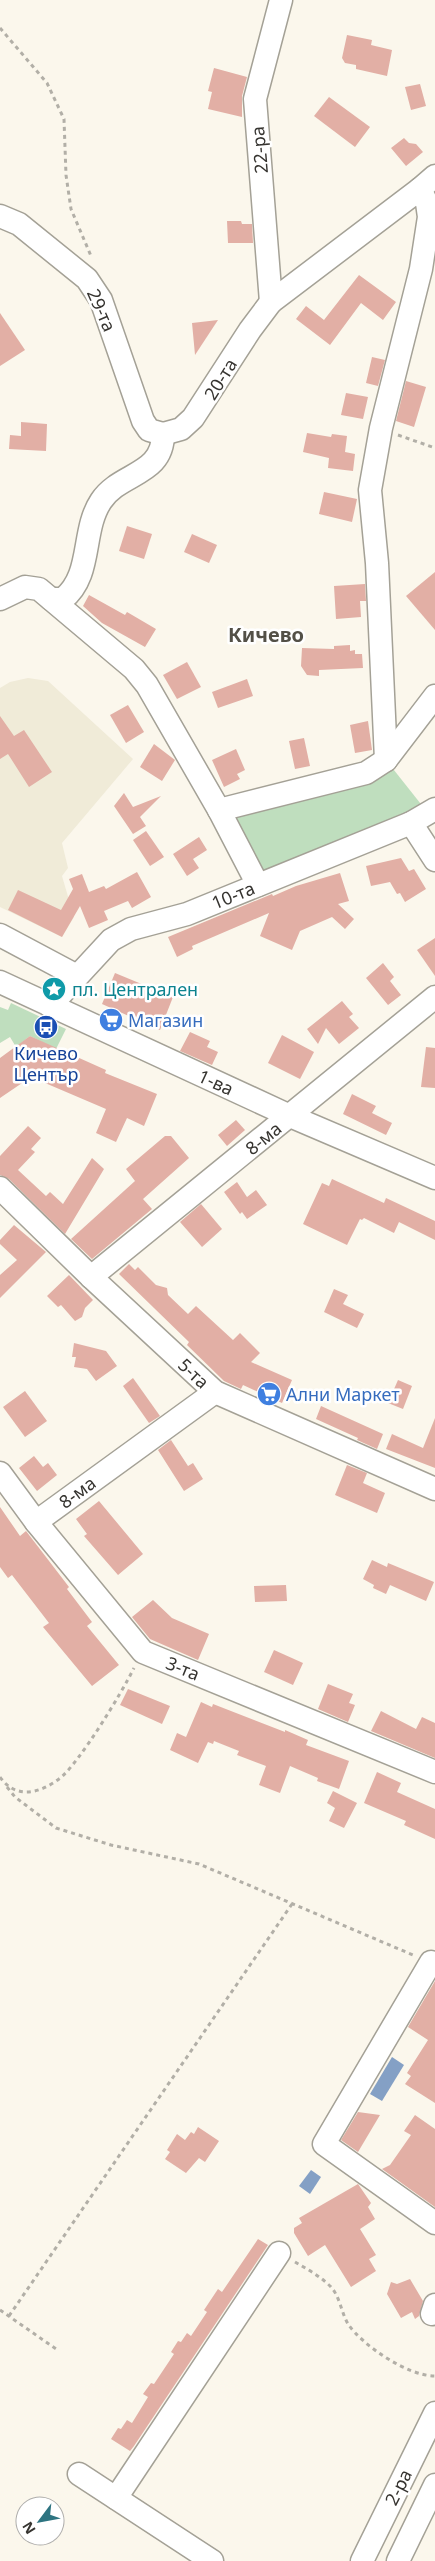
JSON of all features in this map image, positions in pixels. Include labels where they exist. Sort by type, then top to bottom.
[{"type":"street","name":"22-ра","points":[[271,302],[255,99],[281,0]]},
{"type":"street","name":"20-та","points":[[163,434],[181,429],[193,418],[271,302],[428,183]]},
{"type":"street","points":[[386,760],[377,562],[370,490],[381,428],[421,269],[429,217],[427,203],[428,183]]},
{"type":"street","name":"29-та","points":[[0,216],[19,224],[87,279],[101,300],[143,421],[149,430],[163,434]]},
{"type":"street","points":[[51,599],[63,599],[72,592],[80,579],[93,514],[100,502],[110,489],[153,463],[163,448],[163,434]]},
{"type":"street","points":[[0,599],[25,587],[40,589],[134,669],[147,684],[219,810],[258,885]]},
{"type":"street","points":[[219,810],[366,772],[386,760],[435,696]]},
{"type":"street","name":"10-та","points":[[50,1006],[111,940],[131,929],[187,914],[411,823],[435,809]]},
{"type":"street","points":[[411,823],[435,860]]},
{"type":"street","points":[[0,935],[77,976]]},
{"type":"street","name":"1-ва","points":[[0,982],[290,1116],[435,1178]]},
{"type":"street","name":"8-ма","points":[[90,1277],[435,997]]},
{"type":"street","name":"5-та","points":[[0,1188],[90,1277],[215,1392],[435,1489]]},
{"type":"street","name":"8-ма","points":[[36,1522],[215,1392]]},
{"type":"street","name":"3-та","points":[[0,1473],[36,1522],[143,1652],[435,1772]]},
{"type":"street","points":[[433,1963],[324,2144],[435,2223]]},
{"type":"street","points":[[116,2498],[279,2253]]},
{"type":"street","name":"2-ра","points":[[362,2561],[435,2413]]},
{"type":"street","points":[[79,2474],[212,2561]]},
{"type":"street","points":[[398,2561],[435,2485]]},
{"type":"path","points":[[0,28],[47,83],[64,119],[66,175],[71,209],[93,264]]},
{"type":"path","points":[[381,428],[435,448]]},
{"type":"path","points":[[7,1787],[22,1793],[38,1790],[60,1778],[74,1762],[143,1652]]},
{"type":"path","points":[[0,1777],[15,1796],[56,1828],[111,1845],[199,1864],[433,1963]]},
{"type":"path","points":[[9,2316],[292,1904]]},
{"type":"path","points":[[279,2253],[321,2278],[332,2288],[348,2323],[363,2342],[423,2376],[435,2376]]},
{"type":"path","points":[[0,2310],[59,2351]]},
{"type":"shaded area","points":[[28,678],[48,681],[133,759],[62,843],[68,868],[62,876],[74,917],[62,937],[0,907],[0,688],[10,682]]},
{"type":"green space","points":[[386,760],[428,813],[258,885],[219,810]]},
{"type":"green space","points":[[11,1003],[66,1029],[56,1049],[30,1036],[16,1047],[10,1037],[0,1043],[0,1007],[8,1010]]},
{"type":"water","points":[[392,2057],[404,2065],[382,2101],[370,2094]]},
{"type":"water","points":[[311,2170],[321,2177],[310,2194],[299,2186]]},
{"type":"building","points":[[347,35],[372,40],[371,45],[392,50],[387,76],[356,69],[356,65],[345,63],[342,58]]},
{"type":"building","points":[[214,68],[247,77],[242,96],[242,117],[208,109],[212,92],[208,91]]},
{"type":"building","points":[[420,84],[426,106],[411,110],[405,87]]},
{"type":"building","points":[[329,97],[370,127],[355,147],[314,116]]},
{"type":"building","points":[[404,138],[409,143],[416,144],[423,152],[406,166],[391,148]]},
{"type":"building","points":[[227,221],[241,221],[242,224],[252,224],[253,243],[228,243]]},
{"type":"building","points":[[359,275],[396,302],[383,320],[361,303],[330,345],[296,319],[306,306],[324,320]]},
{"type":"building","points":[[0,313],[25,350],[0,366]]},
{"type":"building","points":[[218,320],[195,355],[192,323]]},
{"type":"building","points":[[372,357],[385,360],[378,386],[366,383]]},
{"type":"building","points":[[406,381],[426,387],[414,427],[396,421]]},
{"type":"building","points":[[346,393],[368,397],[363,419],[341,415]]},
{"type":"building","points":[[21,422],[47,424],[46,451],[9,449],[10,435],[21,436]]},
{"type":"building","points":[[307,433],[331,437],[332,434],[347,436],[345,452],[355,454],[353,471],[328,468],[329,458],[303,452]]},
{"type":"building","points":[[324,492],[357,499],[352,522],[319,514]]},
{"type":"building","points":[[127,526],[152,534],[144,559],[119,551]]},
{"type":"building","points":[[192,534],[217,545],[209,563],[184,552]]},
{"type":"building","points":[[435,572],[435,630],[406,596]]},
{"type":"building","points":[[365,584],[366,601],[360,601],[361,617],[336,619],[334,586]]},
{"type":"building","points":[[89,595],[125,615],[127,612],[156,629],[145,647],[102,623],[83,606]]},
{"type":"building","points":[[350,645],[350,651],[355,650],[355,654],[362,654],[363,668],[319,670],[319,676],[307,675],[301,666],[302,648],[334,649],[334,646]]},
{"type":"building","points":[[187,662],[201,687],[177,699],[163,675]]},
{"type":"building","points":[[247,679],[253,696],[218,708],[212,692]]},
{"type":"building","points":[[128,705],[144,732],[126,743],[110,715]]},
{"type":"building","points":[[0,716],[14,736],[24,730],[52,772],[29,787],[8,754],[0,759]]},
{"type":"building","points":[[368,721],[372,750],[355,753],[350,725]]},
{"type":"building","points":[[304,738],[310,766],[295,769],[289,741]]},
{"type":"building","points":[[154,744],[175,760],[162,781],[140,767]]},
{"type":"building","points":[[236,749],[245,770],[237,774],[240,779],[224,787],[212,760]]},
{"type":"building","points":[[124,793],[133,807],[161,796],[140,817],[146,826],[133,834],[114,806]]},
{"type":"building","points":[[146,831],[164,857],[150,866],[133,840]]},
{"type":"building","points":[[199,837],[207,850],[193,859],[199,868],[187,876],[173,854]]},
{"type":"building","points":[[401,858],[409,871],[414,869],[426,889],[405,902],[400,893],[397,894],[390,882],[371,886],[366,866]]},
{"type":"building","points":[[137,872],[151,897],[132,908],[128,901],[104,911],[108,920],[89,928],[80,906],[62,937],[8,910],[18,890],[61,910],[73,889],[69,879],[82,874],[89,892],[104,886],[106,889]]},
{"type":"building","points":[[340,873],[349,901],[338,904],[354,919],[345,929],[332,917],[300,931],[292,950],[260,936],[269,913],[192,946],[193,949],[177,957],[168,937],[272,894],[273,896],[296,886]]},
{"type":"building","points":[[435,938],[435,976],[417,950]]},
{"type":"building","points":[[383,963],[394,977],[390,981],[401,995],[388,1005],[366,978]]},
{"type":"building","points":[[115,973],[173,997],[160,1030],[102,1004]]},
{"type":"building","points":[[342,1001],[353,1014],[349,1017],[359,1028],[339,1044],[326,1028],[318,1044],[307,1029]]},
{"type":"building","points":[[190,1032],[210,1041],[207,1047],[218,1052],[212,1065],[180,1051]]},
{"type":"building","points":[[282,1035],[314,1052],[300,1079],[268,1063]]},
{"type":"building","points":[[30,1036],[106,1070],[105,1073],[157,1094],[144,1126],[127,1118],[116,1142],[96,1133],[106,1109],[31,1077],[0,1098],[0,1058]]},
{"type":"building","points":[[426,1047],[435,1048],[435,1088],[421,1087]]},
{"type":"building","points":[[352,1094],[376,1106],[372,1113],[392,1123],[386,1135],[343,1114]]},
{"type":"building","points":[[236,1120],[245,1130],[227,1146],[218,1135]]},
{"type":"building","points":[[28,1126],[41,1138],[31,1149],[35,1152],[18,1170],[46,1196],[50,1192],[63,1204],[92,1158],[104,1169],[65,1234],[9,1179],[0,1175],[0,1156]]},
{"type":"building","points":[[165,1136],[171,1136],[189,1158],[143,1199],[152,1209],[92,1259],[71,1239],[135,1181],[126,1169]]},
{"type":"building","points":[[332,1179],[384,1203],[386,1198],[435,1221],[435,1240],[399,1222],[394,1233],[364,1218],[360,1219],[347,1245],[303,1224],[322,1183],[329,1186]]},
{"type":"building","points":[[237,1182],[247,1197],[256,1190],[267,1205],[247,1219],[242,1212],[240,1214],[224,1192]]},
{"type":"building","points":[[201,1204],[222,1229],[202,1247],[180,1222]]},
{"type":"building","points":[[14,1225],[46,1252],[0,1298],[0,1275],[17,1260],[0,1244],[0,1240]]},
{"type":"building","points":[[129,1264],[135,1270],[138,1267],[156,1285],[167,1288],[168,1295],[188,1314],[196,1306],[233,1340],[240,1333],[260,1353],[251,1362],[292,1380],[282,1403],[243,1385],[241,1389],[224,1381],[187,1345],[189,1342],[119,1274]]},
{"type":"building","points":[[69,1275],[93,1300],[85,1308],[82,1317],[75,1321],[61,1305],[58,1307],[47,1296]]},
{"type":"building","points":[[334,1289],[348,1295],[343,1304],[364,1314],[357,1328],[324,1312]]},
{"type":"building","points":[[74,1343],[106,1351],[117,1366],[96,1381],[87,1369],[74,1367],[76,1357],[72,1357]]},
{"type":"building","points":[[133,1378],[160,1416],[149,1423],[123,1386]]},
{"type":"building","points":[[398,1380],[412,1386],[403,1409],[388,1403]]},
{"type":"building","points":[[25,1391],[47,1421],[25,1437],[3,1407]]},
{"type":"building","points":[[321,1406],[383,1434],[377,1449],[316,1419]]},
{"type":"building","points":[[435,1418],[435,1468],[386,1449],[392,1434],[423,1448]]},
{"type":"building","points":[[171,1440],[188,1466],[193,1463],[203,1479],[184,1491],[158,1450]]},
{"type":"building","points":[[34,1456],[43,1467],[48,1463],[57,1475],[37,1491],[19,1468]]},
{"type":"building","points":[[347,1465],[367,1473],[363,1483],[385,1493],[377,1513],[335,1495]]},
{"type":"building","points":[[99,1501],[143,1554],[118,1575],[84,1536],[87,1534],[76,1519]]},
{"type":"building","points":[[0,1507],[20,1536],[26,1531],[69,1587],[67,1589],[92,1622],[87,1626],[119,1665],[92,1686],[43,1627],[49,1623],[12,1575],[8,1578],[0,1567]]},
{"type":"building","points":[[372,1560],[387,1567],[388,1563],[434,1582],[426,1601],[390,1585],[386,1594],[373,1588],[374,1585],[363,1579]]},
{"type":"building","points":[[286,1585],[287,1601],[255,1602],[254,1586]]},
{"type":"building","points":[[153,1600],[172,1618],[209,1634],[198,1660],[150,1639],[132,1617]]},
{"type":"building","points":[[274,1650],[303,1663],[293,1685],[264,1672]]},
{"type":"building","points":[[328,1684],[353,1694],[349,1703],[355,1705],[348,1722],[318,1709]]},
{"type":"building","points":[[128,1689],[170,1706],[162,1724],[120,1705]]},
{"type":"building","points":[[201,1702],[212,1707],[213,1704],[285,1732],[285,1730],[308,1740],[306,1745],[349,1761],[339,1789],[317,1781],[318,1778],[290,1766],[280,1793],[259,1785],[266,1766],[237,1755],[239,1751],[214,1741],[213,1744],[208,1742],[198,1763],[170,1750],[177,1733],[186,1737]]},
{"type":"building","points":[[381,1711],[416,1729],[422,1717],[435,1723],[435,1758],[371,1731]]},
{"type":"building","points":[[377,1772],[401,1783],[397,1792],[435,1809],[435,1839],[404,1825],[406,1821],[364,1803]]},
{"type":"building","points":[[333,1791],[357,1803],[344,1828],[329,1821],[335,1808],[327,1803]]},
{"type":"building","points":[[435,1981],[435,2103],[405,2084],[411,2076],[407,2073],[428,2040],[408,2027]]},
{"type":"building","points":[[358,2112],[380,2115],[358,2152],[341,2140]]},
{"type":"building","points":[[415,2115],[435,2129],[435,2207],[382,2169],[390,2165],[411,2135],[404,2131]]},
{"type":"building","points":[[198,2127],[219,2141],[205,2162],[199,2158],[186,2173],[165,2159],[170,2152],[167,2150],[177,2134],[185,2140],[191,2132],[194,2134]]},
{"type":"building","points":[[358,2184],[371,2203],[368,2207],[375,2219],[360,2229],[376,2255],[369,2259],[376,2271],[351,2287],[325,2245],[308,2256],[294,2233],[294,2228],[302,2223],[299,2218]]},
{"type":"building","points":[[258,2239],[268,2245],[134,2446],[130,2451],[111,2439],[118,2428],[121,2429],[127,2420],[132,2423],[148,2397],[143,2394],[151,2383],[154,2384],[174,2354],[171,2352],[178,2341],[181,2342],[187,2333],[191,2336],[207,2312],[204,2310],[218,2289],[222,2292]]},
{"type":"building","points":[[410,2279],[423,2301],[419,2316],[415,2319],[412,2312],[401,2318],[387,2294],[391,2282],[397,2284]]},
{"type":"place","name":"пл. Централен","points":[[54,989]]},
{"type":"place","name":"Магазин","points":[[111,1020]]},
{"type":"place","name":"Кичево Център","points":[[46,1027]]},
{"type":"place","name":"Ални Маркет","points":[[269,1394]]},
{"type":"district","name":"Кичево","points":[[266,634]]}]
